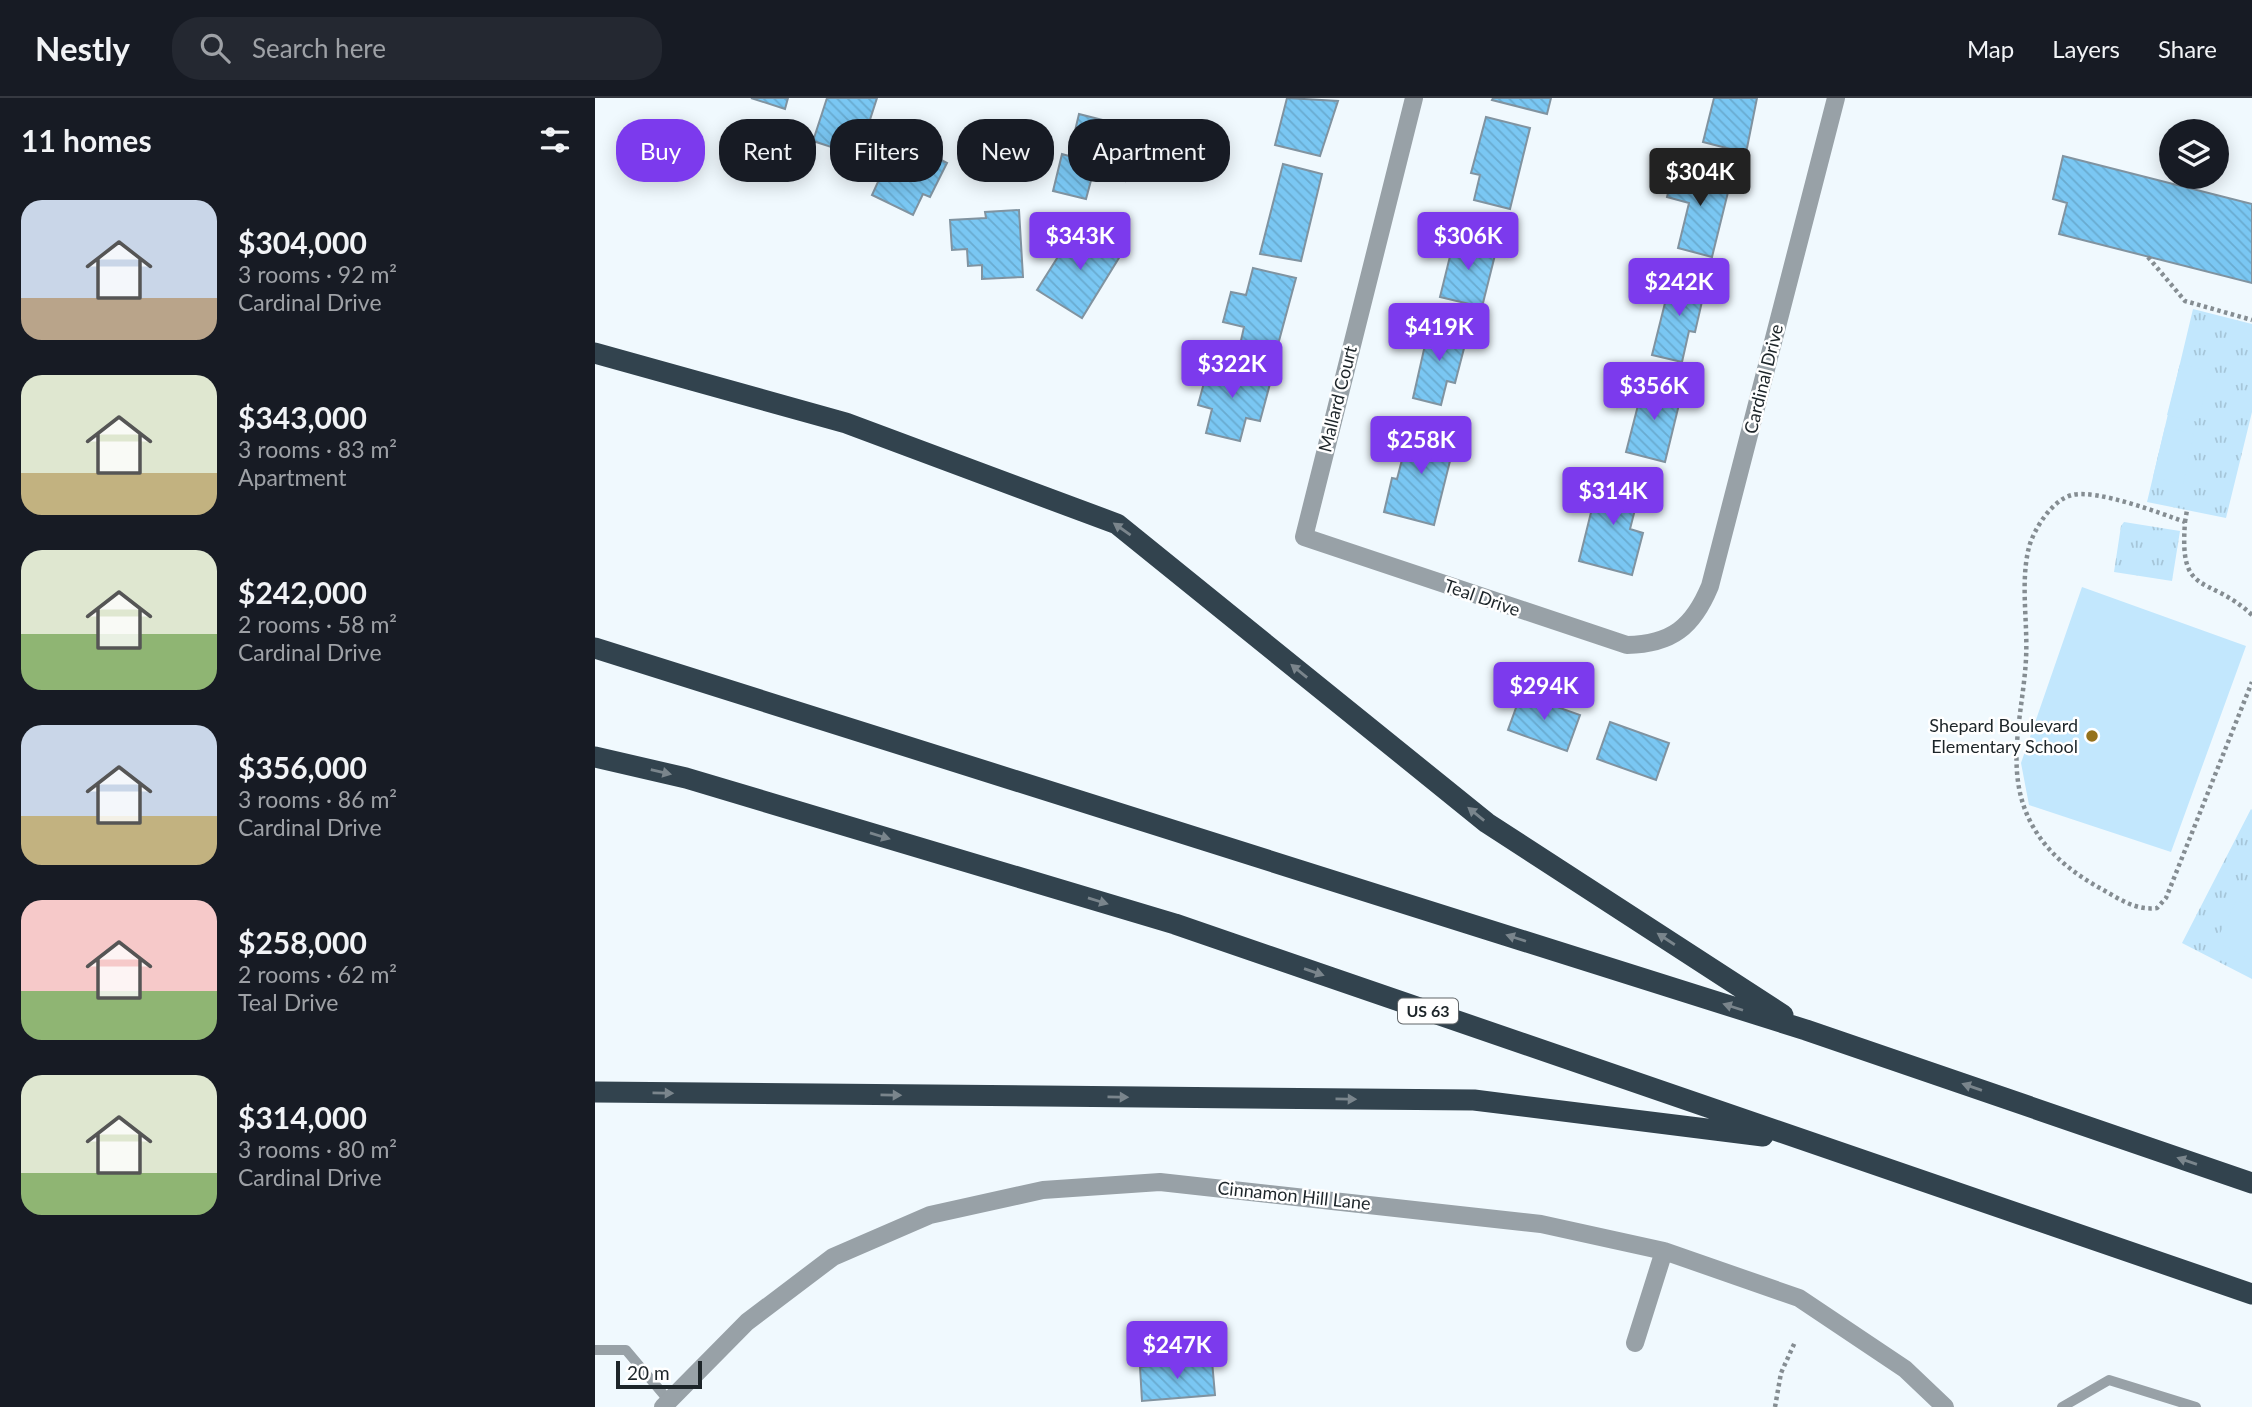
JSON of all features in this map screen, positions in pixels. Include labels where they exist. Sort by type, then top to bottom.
[{"type":"highway","points":[[595,353],[846,423],[1117,524],[1487,823],[1805,1030]]},
{"type":"highway","points":[[595,648],[1805,1030],[2252,1183]]},
{"type":"highway","name":"US 63","points":[[595,757],[686,778],[1175,924],[2252,1294]]},
{"type":"highway","points":[[595,1092],[1474,1100],[1805,1141]]},
{"type":"street","name":"Mallard Court","points":[[1304,537],[1414,98]]},
{"type":"street","name":"Cardinal Drive","points":[[1661,640],[1681,631],[1699,613],[1710,586],[1836,98]]},
{"type":"street","name":"Teal Drive","points":[[1304,537],[1607,640],[1627,645],[1661,640]]},
{"type":"street","name":"Cinnamon Hill Lane","points":[[666,1404],[747,1322],[833,1257],[930,1215],[1043,1189],[1160,1182],[1541,1224],[1664,1251],[1799,1298],[1905,1370],[1945,1407]]},
{"type":"street","points":[[1635,1343],[1664,1251]]},
{"type":"lane","points":[[595,1350],[626,1350],[666,1404]]},
{"type":"lane","points":[[2062,1407],[2109,1380],[2196,1407]]},
{"type":"path","points":[[2148,257],[2185,301],[2252,320]]},
{"type":"path","points":[[2186,522],[2139,506],[2073,495],[2050,511],[2030,543],[2025,577],[2026,657],[2015,747],[2021,796],[2030,821],[2044,844],[2058,859],[2092,883],[2131,905],[2157,908],[2166,898],[2252,682]]},
{"type":"path","points":[[2187,510],[2183,551],[2185,565],[2191,576],[2234,599],[2252,615]]},
{"type":"path","points":[[1775,1407],[1781,1373],[1795,1342]]},
{"type":"green space","points":[[2193,309],[2252,324],[2252,412],[2226,518],[2147,502]]},
{"type":"green space","points":[[2180,364],[2210,371],[2198,422],[2167,415]]},
{"type":"green space","points":[[2165,427],[2194,434],[2183,484],[2153,477]]},
{"type":"green space","points":[[2124,522],[2180,531],[2172,581],[2114,572],[2121,526]]},
{"type":"green space","points":[[2082,587],[2246,646],[2171,852],[2029,805],[2021,763]]},
{"type":"green space","points":[[2252,810],[2252,979],[2182,943]]},
{"type":"green space","points":[[2237,900],[2252,908],[2252,960],[2216,941]]},
{"type":"building","points":[[751,98],[788,98],[785,109]]},
{"type":"building","points":[[827,98],[877,98],[870,119],[830,119],[830,147],[816,142],[816,132]]},
{"type":"building","points":[[1287,98],[1338,101],[1320,156],[1275,145]]},
{"type":"building","points":[[1551,98],[1547,114],[1492,100]]},
{"type":"building","points":[[1714,98],[1757,98],[1746,153],[1703,142]]},
{"type":"building","points":[[1079,114],[1099,119],[1078,119]]},
{"type":"building","points":[[1486,117],[1530,128],[1510,209],[1474,200],[1480,175],[1471,173]]},
{"type":"building","points":[[1062,154],[1068,156],[1068,182],[1091,182],[1086,199],[1053,191]]},
{"type":"building","points":[[2063,156],[2159,180],[2159,189],[2193,189],[2252,204],[2252,283],[2059,234],[2067,203],[2053,199]]},
{"type":"building","points":[[1283,164],[1322,174],[1301,261],[1260,254]]},
{"type":"building","points":[[1675,166],[1731,180],[1712,257],[1678,248],[1689,203],[1667,197]]},
{"type":"building","points":[[878,182],[938,182],[930,197],[923,194],[913,215],[872,195]]},
{"type":"building","points":[[1019,210],[1023,277],[982,279],[982,265],[968,266],[967,249],[952,250],[950,220],[986,218],[985,212]]},
{"type":"building","points":[[1078,225],[1122,253],[1082,318],[1037,290]]},
{"type":"building","points":[[1455,236],[1497,247],[1482,307],[1440,297]]},
{"type":"building","points":[[1253,268],[1296,278],[1273,363],[1238,354],[1244,327],[1223,322],[1231,292],[1246,295]]},
{"type":"building","points":[[1672,275],[1706,284],[1695,332],[1689,331],[1682,362],[1652,355]]},
{"type":"building","points":[[1430,323],[1468,333],[1455,383],[1447,381],[1441,405],[1413,398]]},
{"type":"building","points":[[1209,364],[1271,380],[1260,421],[1246,418],[1240,441],[1206,433],[1212,409],[1198,405]]},
{"type":"building","points":[[1644,382],[1682,392],[1665,462],[1626,452]]},
{"type":"building","points":[[1411,425],[1456,437],[1434,525],[1384,512],[1392,478],[1397,479]]},
{"type":"building","points":[[1600,476],[1641,486],[1630,529],[1643,533],[1632,575],[1579,561]]},
{"type":"building","points":[[1521,694],[1580,715],[1567,751],[1508,730]]},
{"type":"building","points":[[1610,722],[1669,743],[1656,780],[1597,759]]},
{"type":"building","points":[[1212,1361],[1215,1395],[1142,1401],[1140,1367]]},
{"type":"place","name":"Shepard Boulevard Elementary School","points":[[2092,736]]}]
